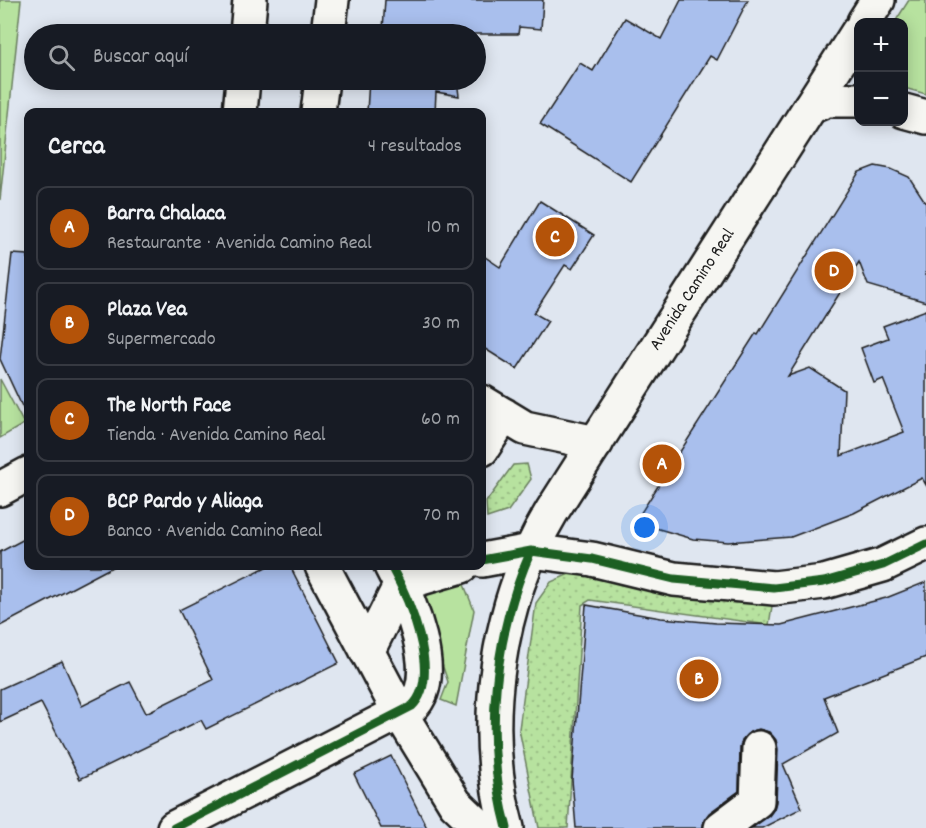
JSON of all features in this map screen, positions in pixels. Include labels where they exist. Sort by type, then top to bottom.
[{"type":"street","points":[[248,24],[250,0]]},
{"type":"street","points":[[329,24],[332,0]]},
{"type":"street","name":"Avenida Camino Real","points":[[507,828],[498,781],[494,725],[503,642],[518,583],[531,550],[543,526],[854,38]]},
{"type":"street","points":[[240,108],[242,90]]},
{"type":"street","points":[[318,108],[321,90]]},
{"type":"street","points":[[810,107],[827,100],[854,100]]},
{"type":"street","points":[[908,112],[926,117]]},
{"type":"street","points":[[486,434],[493,409],[525,428],[596,443]]},
{"type":"street","points":[[0,489],[24,476]]},
{"type":"street","points":[[486,558],[531,550],[592,559],[674,579],[774,588],[824,582],[883,565],[926,543]]},
{"type":"street","points":[[324,570],[400,713],[455,803],[481,828]]},
{"type":"street","points":[[396,575],[423,570]]},
{"type":"street","points":[[367,652],[396,575]]},
{"type":"street","points":[[174,828],[400,713],[417,701],[425,680],[418,638],[396,575]]},
{"type":"street","points":[[721,828],[757,801],[759,748]]},
{"type":"green space","points":[[0,0],[21,0],[0,200]]},
{"type":"green space","points":[[909,0],[926,0],[926,94],[908,89],[908,18],[898,18]]},
{"type":"green space","points":[[0,379],[24,424],[0,438]]},
{"type":"green space","points":[[527,464],[531,479],[508,511],[487,518],[486,502],[513,465]]},
{"type":"green space","points":[[574,572],[773,600],[769,625],[590,600],[582,605],[568,828],[539,828],[519,729],[536,603],[551,582]]},
{"type":"green space","points":[[414,581],[463,582],[474,610],[456,706],[441,700],[448,682]]},
{"type":"building","points":[[385,0],[543,0],[541,29],[519,27],[518,34],[486,34],[486,24],[383,24]]},
{"type":"building","points":[[681,0],[748,0],[717,60],[710,56],[631,182],[540,124],[580,63],[593,71],[625,18],[661,39]]},
{"type":"building","points":[[368,90],[458,90],[459,96],[436,92],[435,108],[367,108]]},
{"type":"building","points":[[875,166],[891,169],[909,177],[926,203],[926,302],[868,285],[859,262],[788,376],[810,368],[844,390],[841,456],[904,432],[883,379],[874,383],[861,348],[888,338],[883,326],[926,310],[926,485],[922,478],[854,513],[791,537],[728,542],[693,539],[635,522],[756,333],[758,334],[859,172]]},
{"type":"building","points":[[540,201],[594,235],[572,269],[565,265],[534,313],[548,321],[517,369],[486,350],[486,258],[500,267]]},
{"type":"building","points":[[12,254],[24,255],[24,410],[0,359]]},
{"type":"building","points":[[24,539],[24,570],[106,570],[0,626],[0,552]]},
{"type":"building","points":[[260,570],[292,570],[339,663],[206,729],[201,720],[80,779],[41,703],[0,722],[0,689],[62,661],[82,706],[130,682],[146,713],[213,680],[179,610]]},
{"type":"building","points":[[926,582],[926,657],[824,697],[838,733],[783,764],[802,808],[762,828],[752,828],[769,816],[776,802],[778,749],[776,740],[769,732],[759,729],[750,732],[743,739],[740,747],[739,791],[709,813],[704,820],[703,828],[576,828],[572,780],[586,605],[661,618],[781,625],[886,598]]},
{"type":"building","points":[[391,756],[427,828],[381,828],[354,774]]},
{"type":"cycle path","points":[[486,559],[531,551],[592,559],[674,579],[774,588],[824,582],[883,565],[926,544]]},
{"type":"cycle path","points":[[507,828],[495,759],[496,688],[508,617],[531,551]]},
{"type":"cycle path","points":[[174,828],[412,706],[421,693],[424,676],[423,657],[420,636],[406,597],[393,570]]},
{"type":"place","name":"The North Face","points":[[555,237]]},
{"type":"place","name":"BCP Pardo y Aliaga","points":[[834,271]]},
{"type":"place","name":"Barra Chalaca","points":[[662,464]]},
{"type":"place","name":"Plaza Vea","points":[[699,679]]}]
